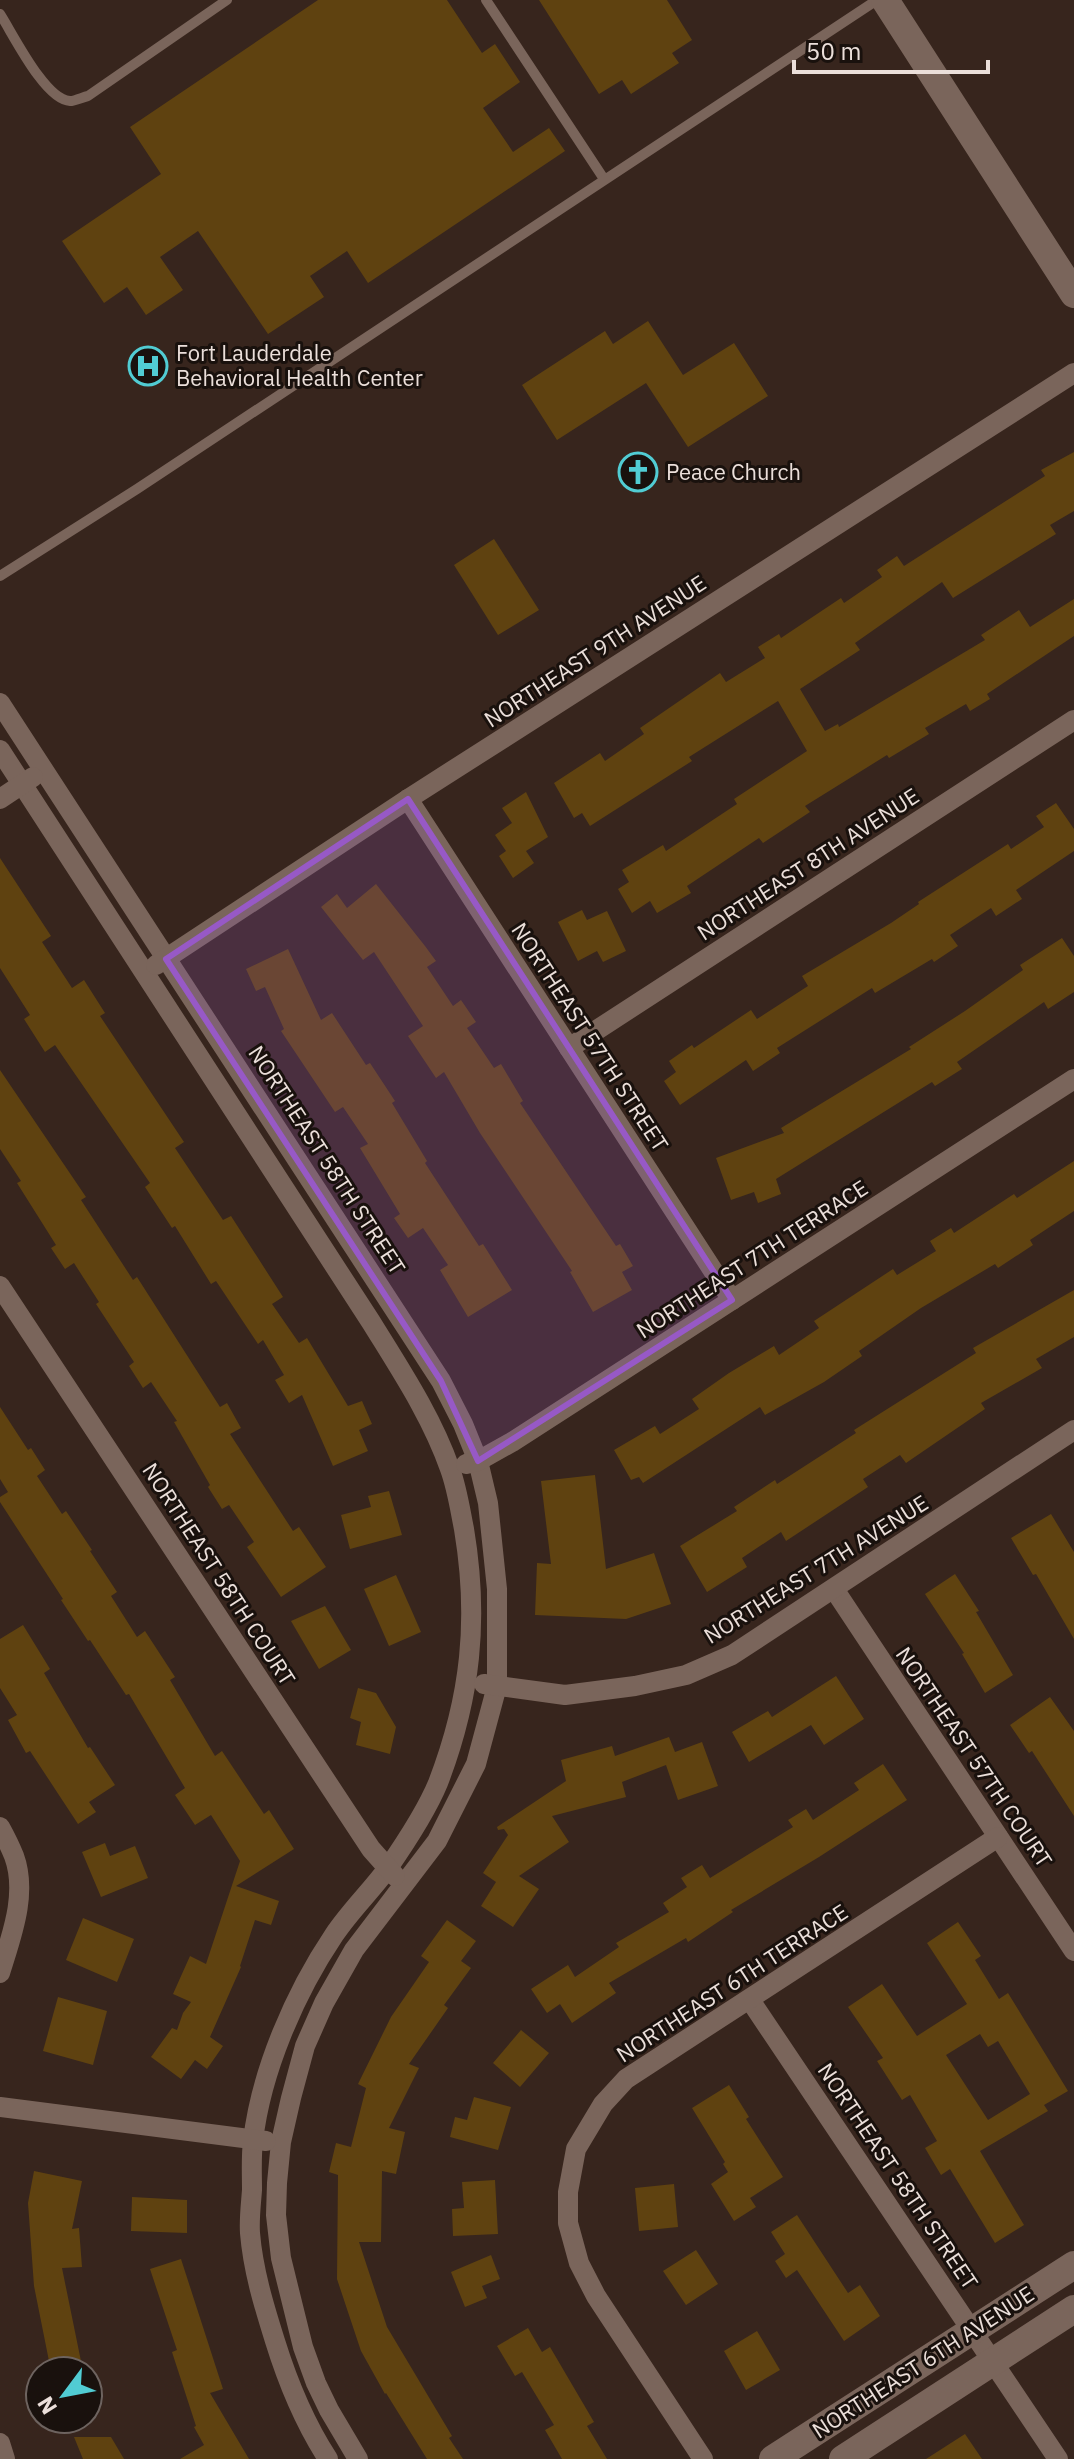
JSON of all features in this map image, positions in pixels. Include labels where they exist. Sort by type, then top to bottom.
[{"type":"street","points":[[885,0],[1074,294]]},
{"type":"street","name":"NORTHEAST 9TH AVENUE","points":[[144,974],[408,799],[1074,373]]},
{"type":"street","name":"NORTHEAST 58TH STREET","points":[[0,703],[441,1381],[478,1461],[488,1503],[495,1563],[497,1686],[476,1764],[437,1841],[354,1950],[324,2003],[305,2046],[281,2142],[276,2215],[288,2293],[316,2383],[358,2459]]},
{"type":"street","name":"NORTHEAST 8TH AVENUE","points":[[569,1048],[1074,720]]},
{"type":"street","points":[[0,750],[403,1373],[450,1469],[469,1563],[473,1623],[467,1682],[437,1786],[387,1869],[333,1936],[299,1996],[280,2039],[262,2095],[253,2140],[250,2233],[258,2286],[289,2384],[310,2431],[328,2459]]},
{"type":"street","points":[[0,799],[43,770]]},
{"type":"street","name":"NORTHEAST 57TH STREET","points":[[408,799],[732,1300]]},
{"type":"street","name":"NORTHEAST 7TH TERRACE","points":[[450,1469],[478,1461],[512,1442],[1074,1079]]},
{"type":"street","name":"NORTHEAST 58TH COURT","points":[[0,1286],[371,1849],[404,1884]]},
{"type":"street","name":"NORTHEAST 7TH AVENUE","points":[[467,1682],[565,1695],[635,1686],[686,1675],[732,1655],[1074,1430]]},
{"type":"street","name":"NORTHEAST 57TH COURT","points":[[834,1589],[1074,1951]]},
{"type":"street","points":[[0,1827],[15,1858],[19,1891],[15,1924],[0,1973]]},
{"type":"street","name":"NORTHEAST 6TH TERRACE","points":[[703,2459],[596,2296],[579,2263],[568,2223],[568,2192],[576,2149],[603,2104],[626,2079],[998,1837]]},
{"type":"street","name":"NORTHEAST 58TH STREET","points":[[750,2000],[1058,2459]]},
{"type":"street","points":[[0,2107],[281,2142]]},
{"type":"street","name":"NORTHEAST 6TH AVENUE","points":[[773,2459],[1074,2265]]},
{"type":"street","name":"NORTHEAST 6TH AVENUE","points":[[843,2459],[1074,2309]]},
{"type":"street","points":[[0,2443],[5,2459]]},
{"type":"lane","points":[[0,14],[53,94],[69,101],[88,96],[227,0]]},
{"type":"lane","points":[[486,0],[604,179]]},
{"type":"lane","points":[[0,576],[137,489],[877,0]]},
{"type":"highlighted area","points":[[408,799],[732,1300],[478,1461],[441,1381],[166,959]]},
{"type":"building","points":[[318,0],[447,0],[482,53],[495,44],[520,82],[483,108],[513,152],[549,128],[565,151],[368,283],[347,251],[310,276],[324,297],[268,334],[198,231],[160,257],[183,290],[146,315],[127,287],[104,303],[62,241],[161,174],[130,127]]},
{"type":"building","points":[[539,0],[667,0],[692,40],[672,53],[679,63],[631,94],[622,80],[599,94]]},
{"type":"building","points":[[648,321],[683,375],[734,343],[768,396],[688,447],[646,383],[557,440],[522,385],[605,331],[613,344]]},
{"type":"building","points":[[1074,452],[1074,511],[1050,525],[1056,534],[953,598],[942,582],[855,643],[860,650],[800,689],[825,731],[838,724],[839,727],[985,640],[981,635],[1019,610],[1030,627],[1074,599],[1074,636],[987,694],[990,699],[970,711],[966,704],[925,728],[929,734],[889,758],[887,755],[805,806],[810,812],[763,843],[759,838],[687,886],[691,893],[657,913],[650,901],[632,913],[618,889],[629,882],[622,870],[663,845],[666,851],[737,804],[734,799],[807,751],[778,701],[689,757],[692,761],[590,826],[582,813],[574,818],[554,783],[600,753],[605,761],[644,734],[640,728],[720,673],[726,682],[765,658],[758,647],[779,634],[781,638],[841,598],[844,603],[882,577],[877,570],[897,556],[904,566],[1045,476],[1041,470]]},
{"type":"building","points":[[494,539],[539,610],[498,635],[454,565]]},
{"type":"building","points":[[526,792],[548,837],[526,851],[534,863],[513,878],[499,856],[506,851],[495,835],[512,823],[502,808]]},
{"type":"building","points":[[1056,803],[1074,829],[1074,851],[1016,890],[1022,899],[996,916],[991,908],[950,935],[958,946],[934,962],[932,959],[875,993],[872,988],[777,1048],[780,1053],[753,1071],[746,1060],[680,1105],[664,1081],[676,1072],[669,1061],[751,1010],[757,1019],[808,986],[802,976],[891,923],[1008,844],[1011,849],[1044,827],[1036,816]]},
{"type":"building","points":[[0,858],[51,936],[42,942],[72,988],[84,980],[105,1013],[100,1016],[184,1142],[175,1148],[223,1220],[231,1216],[283,1297],[272,1304],[299,1343],[307,1338],[348,1406],[362,1401],[372,1424],[359,1430],[368,1451],[333,1466],[302,1395],[289,1403],[275,1380],[284,1375],[263,1340],[258,1344],[216,1281],[211,1284],[175,1226],[172,1228],[145,1187],[150,1183],[55,1045],[45,1052],[24,1019],[30,1015],[0,968]]},
{"type":"building","points":[[376,884],[436,961],[427,967],[453,1006],[461,1000],[476,1022],[467,1028],[494,1068],[501,1064],[523,1101],[520,1103],[616,1246],[620,1244],[633,1266],[622,1272],[632,1290],[593,1312],[572,1271],[480,1133],[444,1072],[436,1078],[408,1036],[423,1026],[374,952],[363,960],[321,907],[337,894],[347,908]]},
{"type":"building","points":[[582,910],[587,920],[607,911],[626,951],[603,962],[597,951],[578,961],[558,922]]},
{"type":"building","points":[[1062,938],[1074,956],[1074,992],[1048,1009],[1044,1002],[957,1062],[962,1069],[935,1086],[932,1082],[776,1179],[781,1194],[758,1203],[754,1192],[731,1200],[716,1158],[784,1133],[781,1128],[911,1049],[909,1047],[1023,970],[1020,965]]},
{"type":"building","points":[[288,949],[321,1020],[332,1013],[366,1065],[370,1063],[395,1101],[392,1103],[427,1161],[425,1163],[512,1290],[468,1317],[440,1270],[448,1265],[423,1228],[408,1238],[394,1218],[400,1214],[360,1148],[368,1144],[343,1107],[335,1112],[281,1031],[284,1029],[265,987],[256,991],[246,969]]},
{"type":"building","points":[[0,1070],[86,1197],[81,1200],[133,1280],[137,1277],[220,1407],[227,1403],[241,1428],[230,1434],[293,1531],[299,1527],[326,1567],[281,1597],[247,1547],[254,1542],[229,1505],[222,1509],[208,1487],[210,1485],[174,1422],[177,1421],[151,1382],[143,1388],[129,1366],[134,1362],[96,1304],[99,1302],[74,1263],[65,1269],[51,1248],[56,1245],[17,1183],[21,1181],[0,1149]]},
{"type":"building","points":[[1074,1161],[1074,1211],[1030,1240],[1033,1245],[998,1268],[995,1264],[921,1308],[859,1351],[862,1356],[824,1382],[765,1415],[760,1407],[643,1483],[639,1477],[631,1480],[614,1450],[655,1426],[660,1434],[699,1409],[692,1399],[729,1373],[774,1346],[779,1355],[819,1328],[814,1321],[893,1269],[897,1275],[936,1251],[930,1241],[951,1228],[954,1233],[1014,1194],[1017,1198]]},
{"type":"building","points":[[1074,1290],[1074,1337],[1036,1359],[1042,1368],[981,1403],[985,1409],[906,1463],[900,1455],[863,1479],[868,1487],[786,1541],[781,1532],[742,1558],[747,1567],[707,1592],[680,1546],[737,1511],[734,1507],[775,1480],[777,1484],[856,1433],[854,1430],[976,1353],[973,1348]]},
{"type":"building","points":[[0,1407],[45,1470],[37,1476],[62,1514],[66,1511],[92,1550],[117,1592],[111,1596],[137,1637],[145,1631],[175,1677],[170,1680],[215,1756],[222,1751],[264,1814],[269,1810],[294,1849],[236,1886],[279,1901],[271,1925],[255,1920],[241,1967],[210,2037],[223,2046],[207,2069],[195,2060],[181,2079],[151,2057],[172,2028],[177,2030],[191,2002],[173,1994],[190,1956],[206,1964],[240,1861],[211,1815],[195,1825],[175,1795],[185,1788],[129,1694],[126,1695],[88,1641],[0,1502],[0,1497],[8,1492],[0,1479]]},
{"type":"building","points":[[595,1475],[606,1569],[654,1553],[671,1604],[626,1619],[535,1615],[537,1563],[551,1564],[541,1481]]},
{"type":"building","points":[[389,1491],[402,1535],[350,1549],[341,1515],[371,1507],[368,1496]]},
{"type":"building","points":[[1051,1514],[1074,1552],[1074,1639],[1011,1538]]},
{"type":"building","points":[[955,1574],[1013,1675],[985,1693],[964,1653],[925,1594]]},
{"type":"building","points":[[396,1575],[421,1632],[389,1646],[364,1589]]},
{"type":"building","points":[[325,1606],[351,1650],[319,1669],[291,1621]]},
{"type":"building","points":[[23,1625],[50,1669],[44,1673],[88,1748],[115,1785],[89,1802],[96,1812],[78,1824],[30,1751],[26,1753],[8,1720],[17,1715],[0,1688],[0,1639]]},
{"type":"building","points":[[836,1676],[864,1719],[824,1745],[811,1725],[749,1762],[732,1732],[768,1711],[772,1717]]},
{"type":"building","points":[[358,1688],[376,1693],[396,1727],[390,1754],[356,1745],[361,1722],[350,1718]]},
{"type":"building","points":[[1050,1697],[1074,1731],[1074,1816],[1032,1751],[1029,1753],[1010,1725]]},
{"type":"building","points":[[669,1737],[675,1752],[702,1742],[718,1786],[678,1800],[666,1765],[622,1782],[626,1797],[552,1816],[569,1842],[519,1876],[539,1889],[513,1927],[481,1906],[496,1882],[483,1873],[508,1835],[504,1829],[498,1830],[497,1827],[566,1781],[561,1760],[612,1746],[615,1756]]},
{"type":"building","points":[[883,1764],[907,1800],[731,1910],[733,1912],[688,1942],[686,1938],[609,1983],[616,1993],[572,2023],[560,2004],[547,2013],[531,1989],[568,1965],[575,1977],[619,1947],[616,1943],[669,1912],[663,1903],[687,1887],[681,1878],[702,1865],[710,1878],[793,1827],[788,1820],[806,1809],[813,1820],[859,1790],[854,1783]]},
{"type":"building","points":[[105,1843],[110,1856],[135,1846],[148,1878],[101,1897],[82,1852]]},
{"type":"building","points":[[83,1918],[134,1939],[117,1982],[66,1960]]},
{"type":"building","points":[[447,1920],[476,1941],[461,1961],[471,1968],[444,2005],[448,2008],[409,2064],[419,2068],[389,2128],[405,2132],[396,2174],[382,2171],[381,2242],[359,2242],[387,2327],[463,2459],[427,2459],[361,2351],[337,2279],[338,2175],[329,2172],[336,2143],[351,2147],[366,2088],[358,2084],[391,2017],[429,1962],[421,1956]]},
{"type":"building","points":[[958,1922],[981,1956],[975,1960],[999,1999],[1008,1993],[1068,2091],[1044,2105],[1048,2111],[980,2151],[1024,2225],[995,2243],[950,2169],[941,2175],[925,2148],[937,2141],[910,2095],[902,2100],[877,2061],[883,2058],[848,2007],[882,1984],[917,2036],[967,2004],[927,1943]],"holes":[[[980,2034],[988,2047],[998,2041],[1030,2094],[988,2120],[946,2055]]]},
{"type":"building","points":[[58,1997],[107,2011],[93,2065],[43,2051]]},
{"type":"building","points":[[521,2030],[549,2053],[520,2087],[493,2063]]},
{"type":"building","points":[[729,2085],[749,2117],[746,2119],[783,2177],[750,2198],[756,2207],[734,2221],[711,2184],[728,2172],[723,2164],[725,2162],[692,2108]]},
{"type":"building","points":[[474,2097],[511,2107],[498,2150],[450,2137],[455,2117],[467,2120]]},
{"type":"building","points":[[34,2171],[82,2181],[72,2229],[79,2228],[82,2267],[62,2268],[80,2355],[48,2355],[34,2286],[28,2203]]},
{"type":"building","points":[[495,2180],[498,2234],[453,2236],[452,2209],[464,2208],[462,2182]]},
{"type":"building","points":[[674,2184],[678,2227],[639,2231],[635,2188]]},
{"type":"building","points":[[132,2197],[187,2200],[187,2233],[131,2231]]},
{"type":"building","points":[[797,2215],[848,2293],[860,2285],[880,2316],[844,2341],[797,2270],[786,2278],[775,2261],[785,2254],[771,2232]]},
{"type":"building","points":[[696,2250],[718,2284],[686,2305],[663,2271]]},
{"type":"building","points":[[491,2255],[500,2279],[482,2286],[487,2298],[465,2307],[451,2272]]},
{"type":"building","points":[[181,2259],[223,2389],[210,2393],[249,2459],[180,2459],[204,2445],[194,2427],[172,2352],[177,2350],[150,2269]]},
{"type":"building","points":[[528,2328],[542,2352],[550,2347],[594,2422],[587,2426],[607,2459],[562,2459],[545,2430],[554,2425],[522,2372],[515,2376],[497,2346]]},
{"type":"building","points":[[757,2331],[780,2370],[746,2390],[724,2351]]},
{"type":"building","points":[[965,2434],[982,2459],[926,2459]]},
{"type":"building","points":[[74,2437],[111,2437],[124,2459],[83,2459]]},
{"type":"place","name":"Fort Lauderdale Behavioral Health Center","points":[[148,366]]},
{"type":"place","name":"Peace Church","points":[[638,472]]}]
